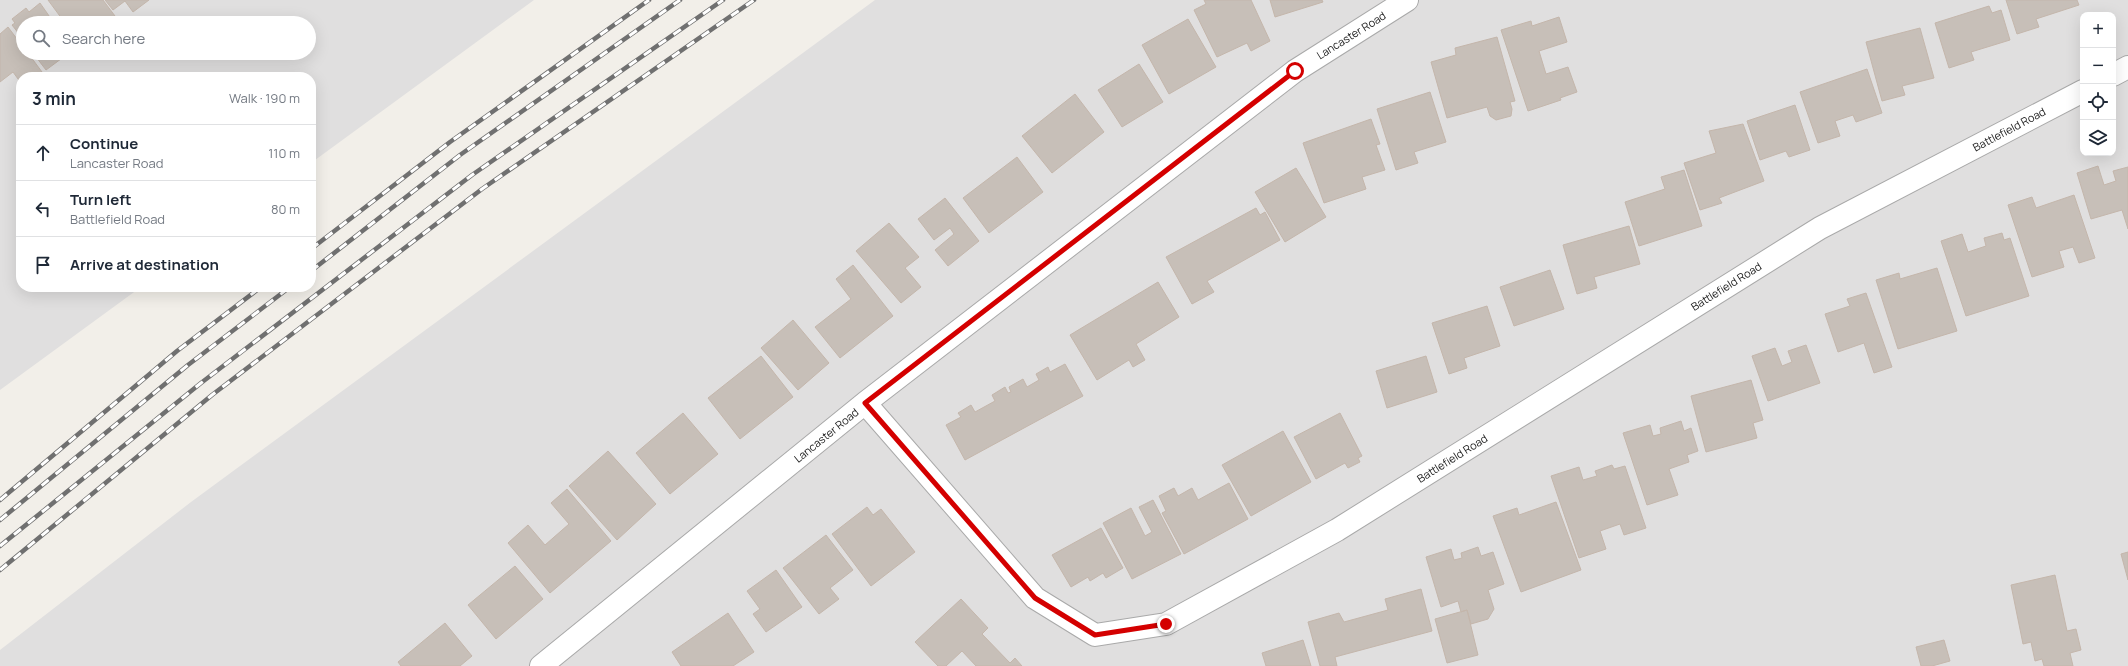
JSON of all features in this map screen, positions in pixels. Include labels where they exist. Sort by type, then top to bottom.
[{"type":"street","name":"Lancaster Road","points":[[541,666],[865,403],[1295,71],[1408,0]]},
{"type":"street","points":[[2116,73],[2128,67]]},
{"type":"street","name":"Battlefield Road","points":[[865,403],[1035,598],[1095,635],[1166,624],[1337,530],[1820,228],[2080,93]]},
{"type":"shaded area","points":[[0,0],[534,0],[316,159],[316,72],[16,72],[16,292],[134,292],[0,390]]},
{"type":"shaded area","points":[[875,0],[2128,0],[2128,666],[0,666],[0,650],[191,502]]},
{"type":"building","points":[[48,0],[103,0],[115,16],[60,16]]},
{"type":"building","points":[[105,0],[149,0],[133,12],[125,1],[113,10]]},
{"type":"building","points":[[1204,0],[1251,0],[1270,41],[1251,51],[1247,43],[1217,57],[1194,10],[1206,4]]},
{"type":"building","points":[[1270,0],[1322,0],[1323,2],[1275,17]]},
{"type":"building","points":[[2006,0],[2077,0],[2079,5],[2036,19],[2039,27],[2017,34]]},
{"type":"building","points":[[40,3],[49,16],[16,16],[16,30],[12,25],[15,23],[12,19],[26,8],[29,12]]},
{"type":"building","points":[[1989,6],[1992,13],[2001,10],[2010,40],[1971,52],[1974,60],[1949,68],[1935,23]]},
{"type":"building","points":[[1559,17],[1567,42],[1539,51],[1546,74],[1568,67],[1577,92],[1560,98],[1561,100],[1528,111],[1501,30],[1531,21],[1532,26]]},
{"type":"building","points":[[1188,19],[1216,67],[1169,94],[1142,45]]},
{"type":"building","points":[[8,27],[16,38],[16,60],[33,60],[42,72],[16,72],[16,76],[13,72],[0,82],[0,34]]},
{"type":"building","points":[[1920,28],[1934,78],[1902,86],[1905,95],[1882,101],[1866,42]]},
{"type":"building","points":[[1497,37],[1515,101],[1510,102],[1512,109],[1511,116],[1496,120],[1490,116],[1487,107],[1447,118],[1431,62],[1456,55],[1455,48]]},
{"type":"building","points":[[38,60],[60,60],[46,70]]},
{"type":"building","points":[[1139,64],[1163,102],[1122,127],[1098,90]]},
{"type":"building","points":[[1867,69],[1882,113],[1856,122],[1853,115],[1835,121],[1840,136],[1818,143],[1800,92]]},
{"type":"building","points":[[1430,92],[1446,142],[1414,152],[1418,163],[1396,170],[1377,109]]},
{"type":"building","points":[[1075,94],[1104,132],[1052,173],[1022,136]]},
{"type":"building","points":[[1795,105],[1810,150],[1789,157],[1786,151],[1760,160],[1747,121]]},
{"type":"building","points":[[1371,119],[1380,144],[1376,145],[1385,170],[1362,177],[1366,189],[1324,203],[1303,143]]},
{"type":"building","points":[[1743,124],[1764,181],[1719,198],[1722,203],[1700,210],[1684,163],[1716,153],[1709,131]]},
{"type":"building","points":[[1017,157],[1043,192],[989,233],[963,198]]},
{"type":"building","points":[[2098,166],[2104,185],[2116,181],[2113,171],[2128,167],[2128,229],[2122,210],[2091,219],[2077,173]]},
{"type":"building","points":[[1296,168],[1326,217],[1285,242],[1255,192]]},
{"type":"building","points":[[1684,170],[1702,226],[1639,246],[1625,202],[1665,189],[1661,177]]},
{"type":"building","points":[[2074,195],[2095,258],[2079,263],[2073,247],[2059,251],[2064,267],[2032,277],[2008,205],[2032,197],[2036,208]]},
{"type":"building","points":[[945,198],[979,241],[948,266],[935,250],[954,234],[950,228],[934,240],[918,219]]},
{"type":"building","points":[[1256,208],[1260,215],[1265,212],[1280,240],[1207,281],[1214,292],[1192,304],[1166,257]]},
{"type":"building","points":[[889,223],[919,257],[905,268],[921,287],[901,303],[856,251]]},
{"type":"building","points":[[1629,226],[1640,264],[1594,277],[1597,288],[1577,294],[1563,245]]},
{"type":"building","points":[[2002,233],[2004,240],[2010,238],[2029,296],[1966,316],[1941,241],[1962,234],[1968,252],[1986,246],[1984,238]]},
{"type":"building","points":[[853,265],[893,316],[840,358],[815,327],[851,299],[836,279]]},
{"type":"building","points":[[1937,268],[1957,331],[1898,349],[1876,280],[1899,273],[1900,279]]},
{"type":"building","points":[[1550,270],[1564,309],[1514,326],[1500,287]]},
{"type":"building","points":[[1158,282],[1179,317],[1136,344],[1145,360],[1133,367],[1129,360],[1097,380],[1070,335]]},
{"type":"building","points":[[1866,293],[1892,367],[1874,373],[1864,343],[1838,352],[1825,314],[1850,306],[1847,299]]},
{"type":"building","points":[[1487,306],[1500,346],[1464,358],[1467,368],[1449,374],[1432,323]]},
{"type":"building","points":[[793,320],[829,363],[798,390],[761,348]]},
{"type":"building","points":[[1806,345],[1820,383],[1768,401],[1752,356],[1775,348],[1782,366],[1792,362],[1788,351]]},
{"type":"building","points":[[761,356],[793,397],[740,439],[708,398]]},
{"type":"building","points":[[1426,356],[1437,392],[1387,408],[1376,371]]},
{"type":"building","points":[[1065,364],[1083,396],[965,460],[946,425],[961,417],[958,413],[971,405],[975,412],[995,401],[992,395],[1005,387],[1008,393],[1011,392],[1009,387],[1023,379],[1027,387],[1039,380],[1036,374],[1048,367],[1050,372]]},
{"type":"building","points":[[1751,380],[1763,420],[1753,423],[1757,438],[1706,452],[1691,396]]},
{"type":"building","points":[[683,413],[718,454],[670,494],[636,453]]},
{"type":"building","points":[[1340,413],[1362,456],[1358,458],[1360,462],[1348,468],[1345,463],[1316,479],[1294,437]]},
{"type":"building","points":[[1681,421],[1684,431],[1691,428],[1698,451],[1687,455],[1689,462],[1669,469],[1678,495],[1647,505],[1623,433],[1650,425],[1653,436],[1661,434],[1660,428]]},
{"type":"building","points":[[1283,431],[1311,482],[1251,516],[1222,465]]},
{"type":"building","points":[[608,451],[656,504],[617,540],[569,486]]},
{"type":"building","points":[[1612,465],[1614,469],[1625,466],[1646,528],[1624,535],[1620,524],[1600,531],[1606,549],[1579,558],[1551,476],[1579,467],[1583,480],[1597,476],[1595,471]]},
{"type":"building","points":[[1229,483],[1248,519],[1184,554],[1162,513],[1166,511],[1159,496],[1174,488],[1178,496],[1192,488],[1198,500]]},
{"type":"building","points":[[567,489],[611,541],[550,593],[508,543],[528,525],[545,545],[569,524],[551,503]]},
{"type":"building","points":[[1153,500],[1181,554],[1132,579],[1103,523],[1131,508],[1145,536],[1152,532],[1139,507]]},
{"type":"building","points":[[1556,502],[1581,570],[1521,592],[1493,516],[1517,508],[1519,515]]},
{"type":"building","points":[[867,507],[873,515],[881,509],[915,552],[871,586],[832,534]]},
{"type":"building","points":[[1101,528],[1123,568],[1106,578],[1103,573],[1090,581],[1088,577],[1071,587],[1052,555]]},
{"type":"building","points":[[826,535],[853,570],[830,588],[839,599],[819,614],[783,568]]},
{"type":"building","points":[[1478,547],[1481,556],[1493,552],[1504,584],[1488,590],[1494,609],[1488,619],[1471,624],[1467,610],[1461,612],[1458,601],[1441,607],[1426,557],[1451,549],[1454,560],[1462,558],[1461,553]]},
{"type":"building","points":[[2128,552],[2128,580],[2121,554]]},
{"type":"building","points":[[515,566],[543,599],[496,639],[468,605]]},
{"type":"building","points":[[776,570],[802,607],[766,632],[753,614],[760,609],[747,591]]},
{"type":"building","points":[[2055,575],[2067,631],[2076,629],[2081,650],[2070,653],[2073,666],[2044,666],[2042,659],[2035,661],[2031,642],[2023,644],[2011,585]]},
{"type":"building","points":[[1421,589],[1432,631],[1335,657],[1337,666],[1320,666],[1308,622],[1339,613],[1344,622],[1388,610],[1385,599]]},
{"type":"building","points":[[961,599],[988,628],[982,634],[1010,663],[1015,658],[1022,666],[976,666],[962,651],[946,666],[938,666],[915,642]]},
{"type":"building","points":[[1467,610],[1478,655],[1447,663],[1435,619]]},
{"type":"building","points":[[728,613],[754,652],[733,666],[681,666],[672,652]]},
{"type":"building","points":[[445,623],[472,656],[460,666],[401,666],[398,662]]},
{"type":"building","points":[[1303,640],[1311,666],[1266,666],[1262,653]]},
{"type":"building","points":[[1944,640],[1950,661],[1932,666],[1921,666],[1916,647]]},
{"type":"railway","points":[[316,245],[450,142],[649,0]]},
{"type":"railway","points":[[316,267],[460,155],[680,0]]},
{"type":"railway","points":[[0,546],[201,383],[472,175],[723,0]]},
{"type":"railway","points":[[0,570],[212,395],[482,189],[754,0]]},
{"type":"railway","points":[[0,500],[177,351],[254,292]]},
{"type":"railway","points":[[0,520],[188,365],[283,292]]},
{"type":"route","points":[[1166,624],[1095,635],[1035,598],[865,403],[1295,71]]}]
